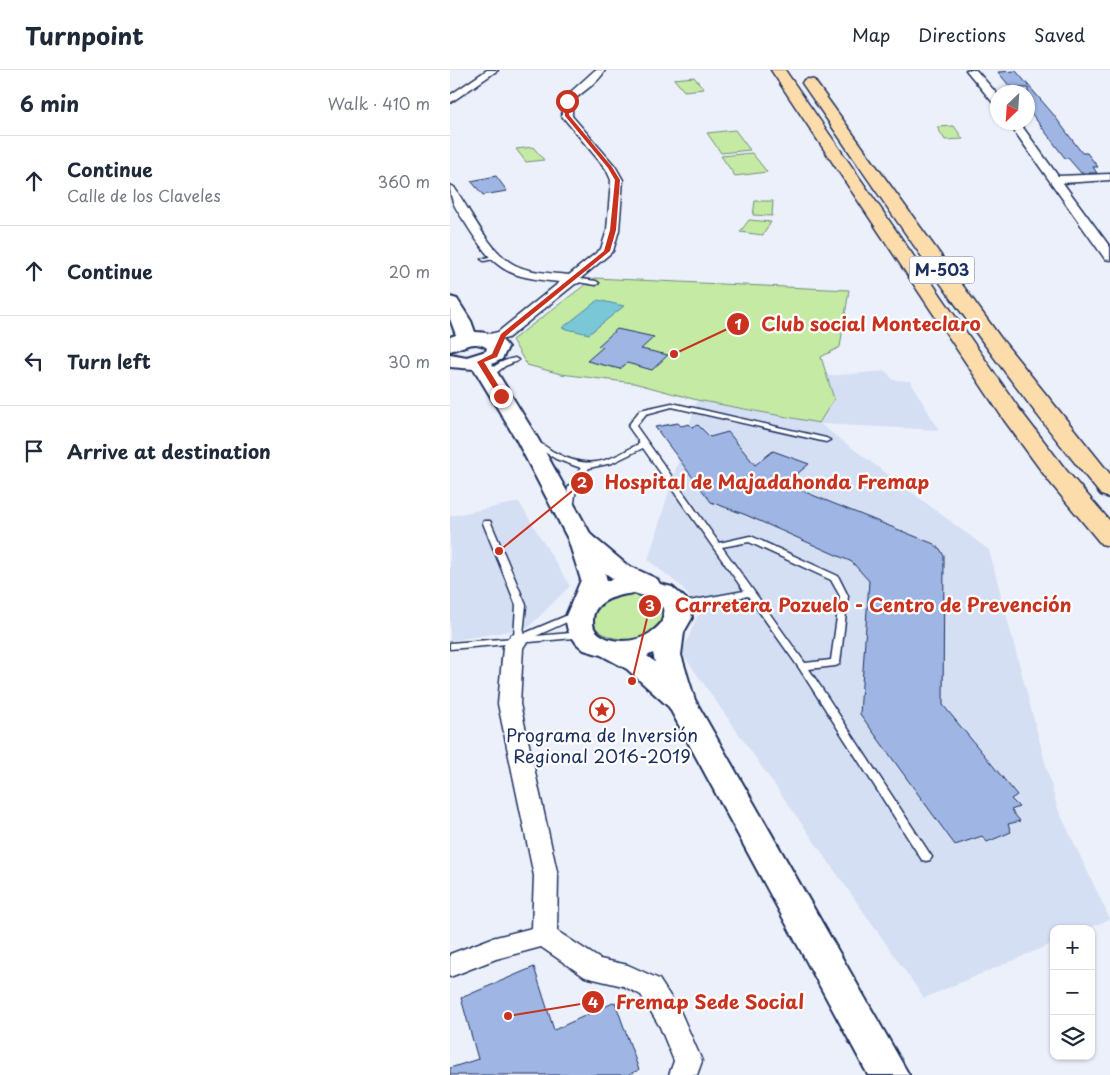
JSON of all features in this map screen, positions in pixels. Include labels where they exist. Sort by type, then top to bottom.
[{"type":"highway","name":"M-503","points":[[778,70],[1012,415],[1110,538]]},
{"type":"highway","name":"M-503","points":[[800,70],[984,329],[1047,413],[1110,490]]},
{"type":"street","points":[[450,100],[493,70]]},
{"type":"street","points":[[481,341],[574,280],[607,251],[613,230],[617,180],[611,168],[567,116],[567,101],[578,89],[598,74],[600,70]]},
{"type":"street","points":[[971,70],[990,93]]},
{"type":"street","points":[[1019,130],[1110,256]]},
{"type":"street","points":[[1056,180],[1110,177]]},
{"type":"street","points":[[450,189],[490,258],[526,274],[574,280]]},
{"type":"street","points":[[450,303],[461,321],[494,355],[480,362],[462,363],[450,360]]},
{"type":"street","points":[[480,362],[527,438],[581,538],[594,580],[582,617],[594,643],[637,662],[680,700]]},
{"type":"street","points":[[581,538],[618,571],[668,595],[674,619],[667,655],[680,700],[889,1075]]},
{"type":"street","points":[[582,617],[599,593],[616,587],[635,585],[653,588]]},
{"type":"street","points":[[609,649],[644,648],[659,642],[674,619]]},
{"type":"street","points":[[518,640],[513,647],[509,704],[546,876],[544,936]]},
{"type":"street","points":[[450,966],[492,949],[544,936],[594,969],[628,976],[650,987],[671,1021],[688,1061],[683,1075]]},
{"type":"lane","points":[[574,280],[596,283]]},
{"type":"lane","points":[[493,382],[492,372],[498,366],[515,360]]},
{"type":"lane","points":[[826,440],[672,406],[643,412],[632,426],[802,666],[926,857]]},
{"type":"lane","points":[[527,438],[553,456],[586,466],[620,458],[644,444]]},
{"type":"lane","points":[[568,514],[572,488],[586,466]]},
{"type":"lane","points":[[487,523],[520,604],[518,640]]},
{"type":"lane","points":[[716,546],[750,539],[835,578],[844,596],[835,663],[802,666]]},
{"type":"lane","points":[[674,619],[750,593]]},
{"type":"lane","points":[[518,640],[582,617]]},
{"type":"lane","points":[[450,646],[518,640],[582,617]]},
{"type":"shaded area","points":[[886,371],[893,380],[910,381],[939,430],[820,424],[989,550],[1057,807],[1110,919],[1095,926],[1050,925],[1050,945],[924,998],[682,653],[699,612],[682,587],[648,560],[697,400],[819,423],[834,399],[827,376]]},
{"type":"shaded area","points":[[519,502],[570,586],[528,628],[450,641],[450,516]]},
{"type":"green space","points":[[694,77],[704,89],[684,91],[674,79]]},
{"type":"green space","points":[[954,126],[963,139],[945,140],[937,127]]},
{"type":"green space","points":[[735,130],[750,150],[721,153],[707,133]]},
{"type":"green space","points":[[533,147],[544,160],[526,162],[516,149]]},
{"type":"green space","points":[[752,153],[767,172],[735,176],[721,156]]},
{"type":"green space","points":[[755,201],[773,201],[772,216],[753,215]]},
{"type":"green space","points":[[749,220],[771,222],[763,235],[740,232]]},
{"type":"green space","points":[[594,278],[849,290],[840,347],[821,357],[834,399],[819,423],[697,400],[634,383],[561,374],[527,365],[512,340]]},
{"type":"green space","points":[[620,594],[640,595],[652,599],[661,611],[658,625],[640,637],[625,639],[611,637],[599,631],[592,623],[592,613],[601,603]]},
{"type":"water","points":[[598,300],[624,306],[589,334],[562,328]]},
{"type":"building","points":[[1016,71],[1028,85],[1009,85],[998,72]]},
{"type":"building","points":[[1035,93],[1082,153],[1087,153],[1098,167],[1093,167],[1097,173],[1081,173],[1068,158],[1065,158],[1035,118]]},
{"type":"building","points":[[496,176],[507,191],[483,195],[471,181]]},
{"type":"building","points":[[617,329],[654,337],[641,349],[668,355],[652,370],[627,363],[620,369],[587,361],[603,347],[598,346]]},
{"type":"building","points":[[678,423],[681,426],[689,424],[692,427],[698,425],[710,437],[728,432],[755,465],[773,451],[809,464],[785,484],[934,544],[940,549],[944,556],[943,705],[1017,795],[1011,799],[1019,807],[1011,810],[1020,821],[1008,824],[1011,832],[987,842],[982,836],[955,845],[860,714],[869,581],[852,562],[746,515],[711,502],[655,427]]},
{"type":"building","points":[[534,967],[554,1030],[615,1002],[639,1070],[627,1075],[450,1075],[450,1068],[478,1059],[461,998]]},
{"type":"place","name":"Club social Monteclaro","points":[[674,354]]},
{"type":"place","name":"Hospital de Majadahonda Fremap","points":[[499,551]]},
{"type":"place","name":"Carretera Pozuelo - Centro de Prevención","points":[[632,681]]},
{"type":"place","name":"Programa de Inversión Regional 2016-2019","points":[[602,710]]},
{"type":"place","name":"Fremap Sede Social","points":[[508,1016]]},
{"type":"route","points":[[501,396],[480,362],[488,359],[498,351],[503,335],[574,280],[607,251],[613,230],[617,180],[611,168],[567,116],[567,101]]}]
